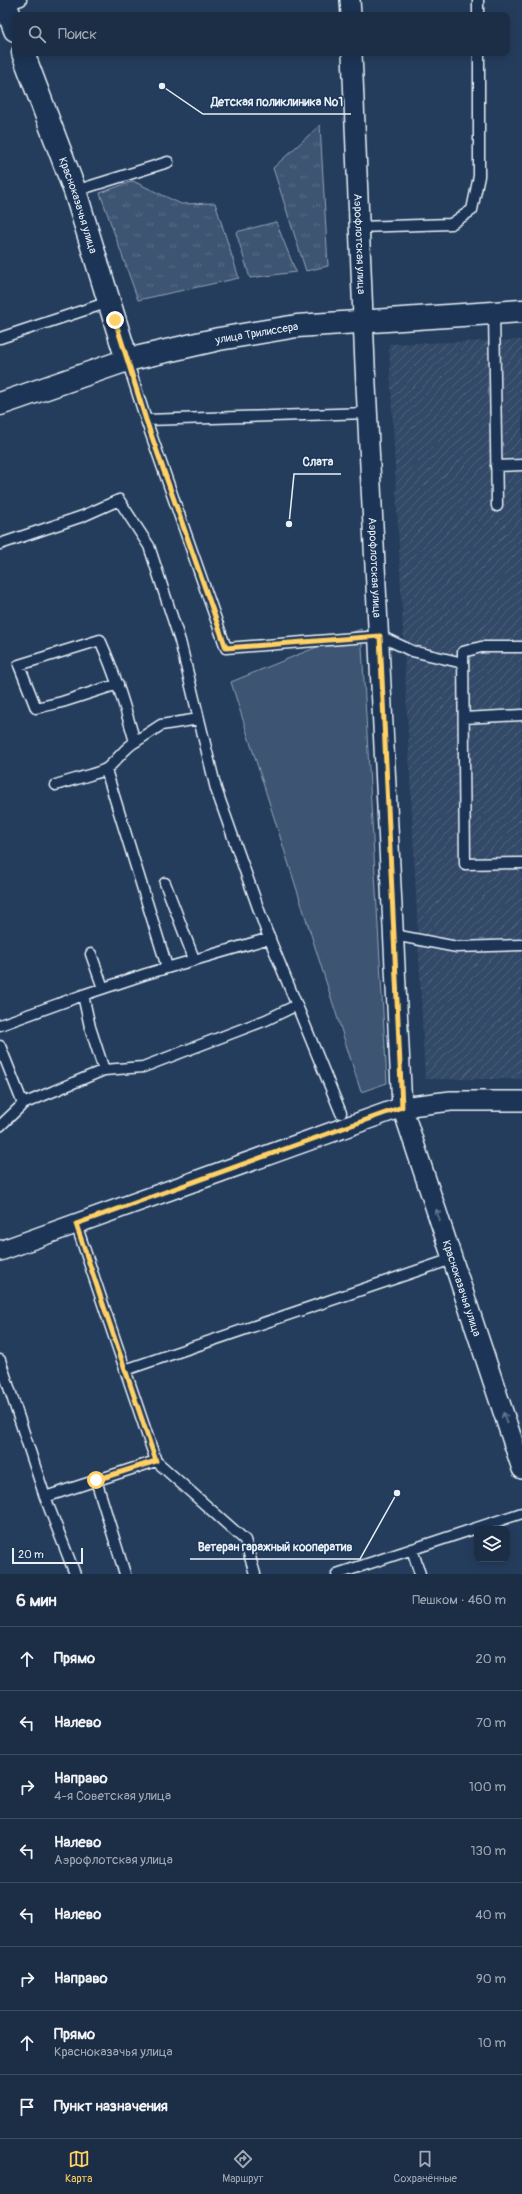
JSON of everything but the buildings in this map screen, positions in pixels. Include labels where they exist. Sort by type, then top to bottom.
[{"type":"street","points":[[350,0],[351,12]]},
{"type":"street","points":[[10,2],[12,13]]},
{"type":"street","name":"Красноказачья улица","points":[[25,56],[75,191],[127,360]]},
{"type":"street","name":"Аэрофлотская улица","points":[[352,56],[363,320],[380,636],[402,1107]]},
{"type":"street","name":"улица Трилиссера","points":[[0,404],[127,360],[219,339],[297,326],[494,311],[522,311]]},
{"type":"street","points":[[0,1251],[402,1107],[451,1101],[522,1101]]},
{"type":"street","name":"Красноказачья улица","points":[[402,1107],[522,1469]]},
{"type":"lane","points":[[478,0],[478,12]]},
{"type":"lane","points":[[359,227],[451,224],[472,210],[479,176],[479,56]]},
{"type":"lane","points":[[75,191],[168,162]]},
{"type":"lane","points":[[0,338],[109,302]]},
{"type":"lane","points":[[494,311],[497,506]]},
{"type":"lane","points":[[127,360],[146,420],[226,648],[380,636],[412,652],[463,663]]},
{"type":"lane","points":[[146,420],[368,413]]},
{"type":"lane","points":[[496,466],[522,465]]},
{"type":"lane","points":[[0,544],[84,516],[119,500],[149,546],[180,641],[216,788],[270,938],[341,1113]]},
{"type":"lane","points":[[118,684],[62,702],[36,708],[19,665],[100,640],[118,684],[135,742]]},
{"type":"lane","points":[[522,647],[482,647],[463,652],[465,864],[522,863]]},
{"type":"lane","points":[[464,718],[522,715]]},
{"type":"lane","points":[[56,785],[106,770],[126,748],[161,725],[199,719]]},
{"type":"lane","points":[[106,770],[167,967]]},
{"type":"lane","points":[[165,883],[194,959]]},
{"type":"lane","points":[[394,935],[457,947],[522,945]]},
{"type":"lane","points":[[0,1025],[167,967],[270,938]]},
{"type":"lane","points":[[91,954],[103,988]]},
{"type":"lane","points":[[83,995],[90,1027],[104,1070]]},
{"type":"lane","points":[[0,1126],[23,1104],[104,1070],[143,1067],[266,1020],[298,1005]]},
{"type":"lane","points":[[0,1046],[23,1104]]},
{"type":"lane","points":[[76,1224],[156,1461],[245,1540],[255,1574]]},
{"type":"lane","points":[[125,1370],[452,1259]]},
{"type":"lane","points":[[0,1360],[45,1497],[75,1574]]},
{"type":"lane","points":[[45,1497],[156,1461]]},
{"type":"lane","points":[[96,1480],[125,1574]]},
{"type":"lane","points":[[337,1574],[522,1513]]},
{"type":"lane","points":[[412,1549],[420,1574]]},
{"type":"shaded area","points":[[522,340],[522,1079],[425,1079],[389,344]]},
{"type":"green space","points":[[320,125],[328,266],[306,271],[273,168]]},
{"type":"green space","points":[[133,181],[181,204],[215,203],[239,278],[138,300],[100,193]]},
{"type":"green space","points":[[276,222],[296,272],[250,278],[236,232]]},
{"type":"green space","points":[[361,629],[387,1083],[361,1092],[231,682]]},
{"type":"place","name":"Детская поликлиника №1","points":[[162,86]]},
{"type":"place","name":"Слата","points":[[289,524]]},
{"type":"place","name":"Ветеран гаражный кооператив","points":[[397,1493]]},
{"type":"route","points":[[96,1480],[156,1461],[76,1224],[402,1107],[380,636],[370,638],[226,648],[146,420],[115,320]]}]
